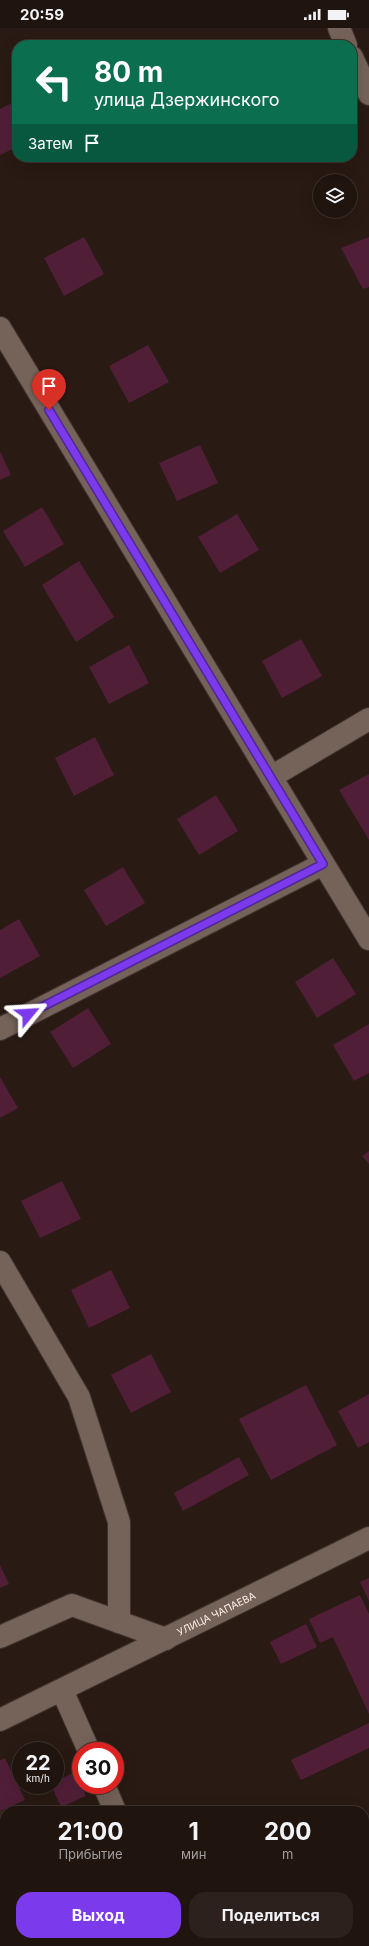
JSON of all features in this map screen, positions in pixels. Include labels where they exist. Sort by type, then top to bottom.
[{"type":"street","points":[[338,28],[344,40]]},
{"type":"street","points":[[357,68],[369,94]]},
{"type":"street","points":[[0,328],[369,939]]},
{"type":"street","points":[[271,777],[369,719]]},
{"type":"street","points":[[0,1029],[323,864]]},
{"type":"street","points":[[0,1262],[79,1397],[120,1522],[119,1622]]},
{"type":"street","name":"УЛИЦА ЧАПАЕВА","points":[[0,1720],[369,1538]]},
{"type":"street","points":[[0,1636],[72,1605],[166,1639]]},
{"type":"street","points":[[62,1690],[85,1742]]},
{"type":"street","points":[[108,1794],[113,1806]]},
{"type":"building","points":[[12,103],[12,149],[0,155],[0,109]]},
{"type":"building","points":[[84,237],[104,274],[64,296],[44,258]]},
{"type":"building","points":[[369,237],[369,287],[363,289],[341,248]]},
{"type":"building","points":[[148,345],[169,382],[129,403],[109,366]]},
{"type":"building","points":[[200,445],[218,483],[177,501],[159,463]]},
{"type":"building","points":[[0,451],[11,475],[0,480]]},
{"type":"building","points":[[42,507],[64,544],[25,567],[3,531]]},
{"type":"building","points":[[237,514],[259,550],[220,573],[198,537]]},
{"type":"building","points":[[79,561],[114,617],[76,642],[42,585]]},
{"type":"building","points":[[301,639],[322,676],[282,698],[262,661]]},
{"type":"building","points":[[129,645],[149,683],[109,704],[89,667]]},
{"type":"building","points":[[95,737],[114,775],[74,796],[55,758]]},
{"type":"building","points":[[369,774],[369,840],[339,790]]},
{"type":"building","points":[[216,795],[238,831],[199,855],[177,819]]},
{"type":"building","points":[[123,867],[145,903],[106,926],[84,890]]},
{"type":"building","points":[[19,919],[40,956],[0,978],[0,930]]},
{"type":"building","points":[[333,958],[356,994],[317,1018],[295,982]]},
{"type":"building","points":[[88,1008],[111,1044],[73,1068],[50,1032]]},
{"type":"building","points":[[369,1024],[369,1073],[354,1081],[333,1045]]},
{"type":"building","points":[[0,1077],[18,1108],[0,1118]]},
{"type":"building","points":[[369,1151],[369,1164],[362,1156]]},
{"type":"building","points":[[62,1181],[81,1219],[40,1238],[21,1201]]},
{"type":"building","points":[[111,1270],[130,1308],[89,1328],[71,1290]]},
{"type":"building","points":[[151,1354],[171,1392],[131,1413],[111,1375]]},
{"type":"building","points":[[306,1385],[337,1445],[271,1480],[239,1419]]},
{"type":"building","points":[[369,1394],[369,1442],[358,1448],[338,1411]]},
{"type":"building","points":[[239,1457],[249,1475],[183,1511],[174,1493]]},
{"type":"building","points":[[0,1565],[9,1584],[0,1588]]},
{"type":"building","points":[[369,1578],[369,1601],[360,1582]]},
{"type":"building","points":[[360,1595],[369,1614],[369,1714],[333,1637],[320,1643],[309,1619]]},
{"type":"building","points":[[306,1624],[317,1647],[281,1664],[270,1642]]},
{"type":"building","points":[[369,1723],[369,1748],[301,1780],[291,1760]]},
{"type":"building","points":[[5,1758],[12,1773],[12,1794],[22,1794],[25,1800],[11,1806],[0,1806],[0,1760]]},
{"type":"building","points":[[72,1774],[72,1794],[85,1794],[86,1796],[61,1806],[55,1794],[64,1794],[64,1777]]},
{"type":"route","points":[[28,1014],[323,864],[49,410]]}]
